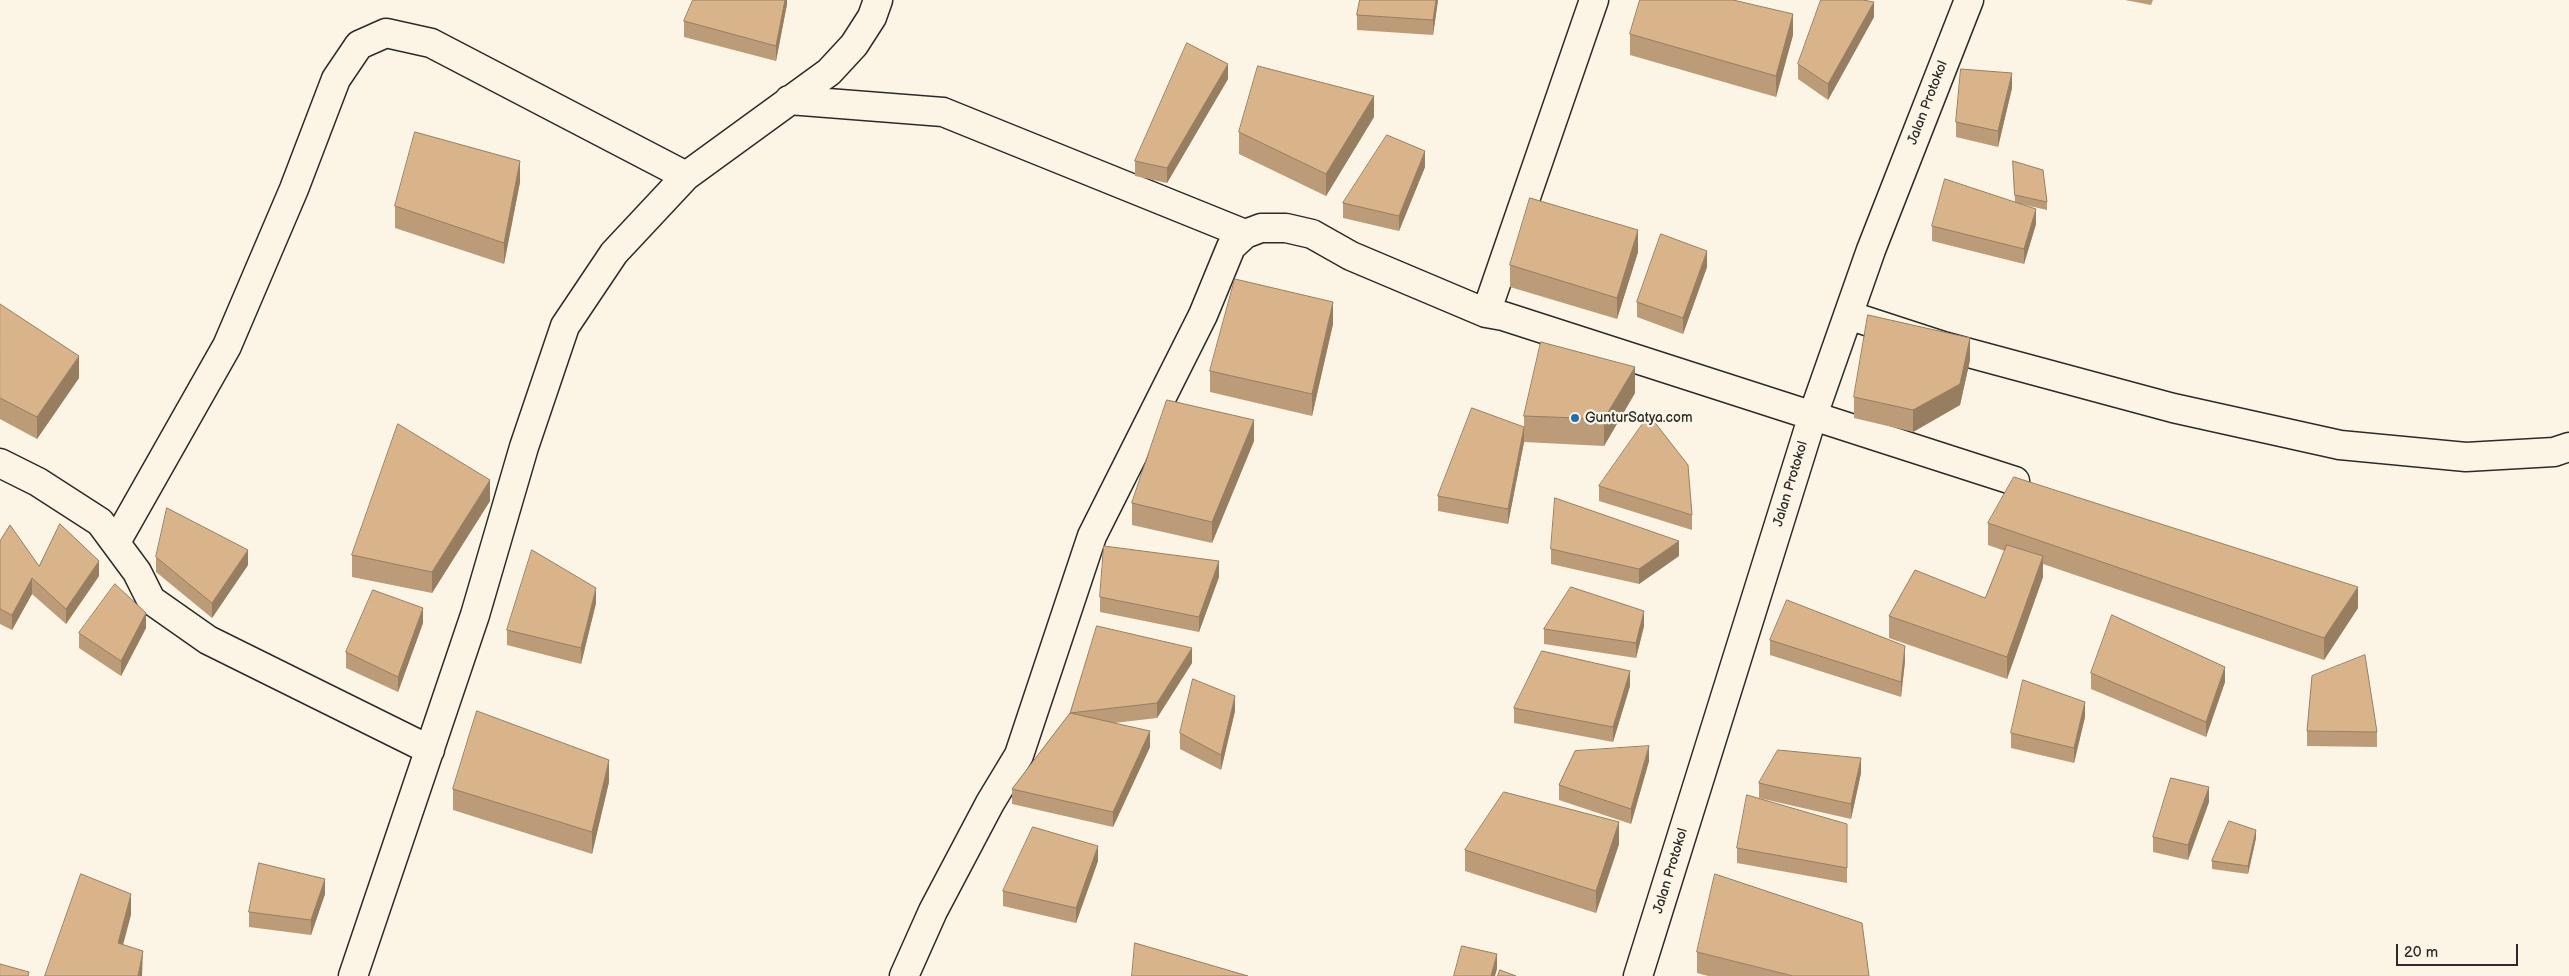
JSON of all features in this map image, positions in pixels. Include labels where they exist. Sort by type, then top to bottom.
[{"type":"street","points":[[353,976],[475,615],[524,447],[565,326],[614,253],[686,176],[829,72],[854,45],[872,18],[878,0]]},
{"type":"street","points":[[1486,312],[1594,0]]},
{"type":"street","name":"Jalan Protokol","points":[[1638,976],[1813,415],[1848,315],[1969,0]]},
{"type":"street","points":[[116,542],[227,346],[294,188],[336,79],[360,46],[386,33],[432,43],[686,176]]},
{"type":"street","points":[[789,100],[943,112],[1245,234]]},
{"type":"street","points":[[904,976],[933,911],[1019,755],[1092,536],[1203,315],[1231,247],[1245,234],[1260,228],[1286,228],[1312,234],[1350,256],[1486,312],[2015,481]]},
{"type":"street","points":[[1848,315],[1943,346],[2163,405],[2340,445],[2466,457],[2554,452],[2569,447]]},
{"type":"street","points":[[0,463],[38,482],[100,522],[137,572],[151,600],[208,640],[430,750]]},
{"type":"building","points":[[693,0],[785,0],[776,46],[684,21]]},
{"type":"building","points":[[1360,0],[1436,0],[1433,20],[1357,15]]},
{"type":"building","points":[[1640,0],[1733,0],[1793,14],[1776,76],[1630,34]]},
{"type":"building","points":[[1821,0],[1863,0],[1874,2],[1828,84],[1798,64]]},
{"type":"building","points":[[1187,43],[1228,64],[1167,168],[1135,161]]},
{"type":"building","points":[[1258,66],[1374,96],[1326,174],[1239,132]]},
{"type":"building","points":[[1961,69],[2012,73],[1998,131],[1956,122]]},
{"type":"building","points":[[415,132],[520,161],[504,243],[395,206]]},
{"type":"building","points":[[1387,135],[1425,151],[1399,216],[1343,203]]},
{"type":"building","points":[[2013,161],[2043,170],[2047,202],[2015,195]]},
{"type":"building","points":[[1945,179],[2036,209],[2024,249],[1932,226]]},
{"type":"building","points":[[1530,198],[1638,230],[1617,298],[1510,265]]},
{"type":"building","points":[[1661,234],[1707,251],[1683,318],[1637,302]]},
{"type":"building","points":[[1235,279],[1333,302],[1312,394],[1210,371]]},
{"type":"building","points":[[0,304],[79,356],[37,417],[0,398]]},
{"type":"building","points":[[1868,315],[1970,338],[1960,384],[1913,410],[1854,397]]},
{"type":"building","points":[[1541,342],[1635,367],[1604,419],[1524,416]]},
{"type":"building","points":[[1167,400],[1254,420],[1212,522],[1132,503]]},
{"type":"building","points":[[1472,408],[1524,427],[1508,509],[1438,496]]},
{"type":"building","points":[[1649,415],[1688,465],[1692,515],[1599,486]]},
{"type":"building","points":[[398,424],[490,480],[432,572],[352,555]]},
{"type":"building","points":[[2014,477],[2358,587],[2324,638],[1988,523]]},
{"type":"building","points":[[1555,498],[1679,541],[1639,569],[1551,549]]},
{"type":"building","points":[[167,508],[248,550],[212,603],[156,557]]},
{"type":"building","points":[[60,524],[99,561],[66,609],[32,578],[12,615],[0,609],[0,541],[10,525],[39,566]]},
{"type":"building","points":[[2007,545],[2043,556],[2007,657],[1889,616],[1915,570],[1985,598]]},
{"type":"building","points":[[1104,546],[1219,561],[1199,617],[1100,597]]},
{"type":"building","points":[[532,550],[596,588],[581,648],[507,630]]},
{"type":"building","points":[[115,584],[146,613],[121,661],[79,633]]},
{"type":"building","points":[[1571,587],[1644,611],[1636,643],[1544,629]]},
{"type":"building","points":[[373,590],[423,608],[398,677],[346,652]]},
{"type":"building","points":[[1787,600],[1905,646],[1901,682],[1770,640]]},
{"type":"building","points":[[2112,615],[2225,667],[2206,722],[2091,673]]},
{"type":"building","points":[[1097,626],[1192,648],[1157,703],[1070,713]]},
{"type":"building","points":[[1542,651],[1630,671],[1613,727],[1514,708]]},
{"type":"building","points":[[2365,655],[2377,732],[2307,731],[2312,676]]},
{"type":"building","points":[[1193,679],[1235,696],[1221,755],[1180,733]]},
{"type":"building","points":[[2023,680],[2085,702],[2074,748],[2011,733]]},
{"type":"building","points":[[477,711],[609,760],[592,832],[453,789]]},
{"type":"building","points":[[1070,713],[1150,731],[1113,812],[1012,789]]},
{"type":"building","points":[[1649,746],[1631,809],[1559,785],[1575,751]]},
{"type":"building","points":[[1778,750],[1861,758],[1851,804],[1759,783]]},
{"type":"building","points":[[2171,778],[2209,787],[2188,845],[2153,837]]},
{"type":"building","points":[[1504,792],[1619,822],[1596,891],[1465,850]]},
{"type":"building","points":[[1747,795],[1847,824],[1847,868],[1737,848]]},
{"type":"building","points":[[2229,821],[2256,830],[2248,866],[2212,861]]},
{"type":"building","points":[[1033,827],[1098,846],[1076,908],[1003,891]]},
{"type":"building","points":[[259,863],[325,879],[311,920],[249,912]]},
{"type":"building","points":[[81,874],[131,894],[118,943],[143,951],[138,976],[45,976]]},
{"type":"building","points":[[1715,874],[1862,923],[1869,976],[1793,976],[1697,952]]},
{"type":"building","points":[[1135,943],[1248,976],[1132,976]]},
{"type":"building","points":[[1462,946],[1497,954],[1491,976],[1454,976]]},
{"type":"building","points":[[0,964],[29,972],[28,976],[0,976]]},
{"type":"building","points":[[1500,970],[1516,976],[1498,976]]},
{"type":"place","name":"GunturSatya.com","points":[[1575,418]]}]
